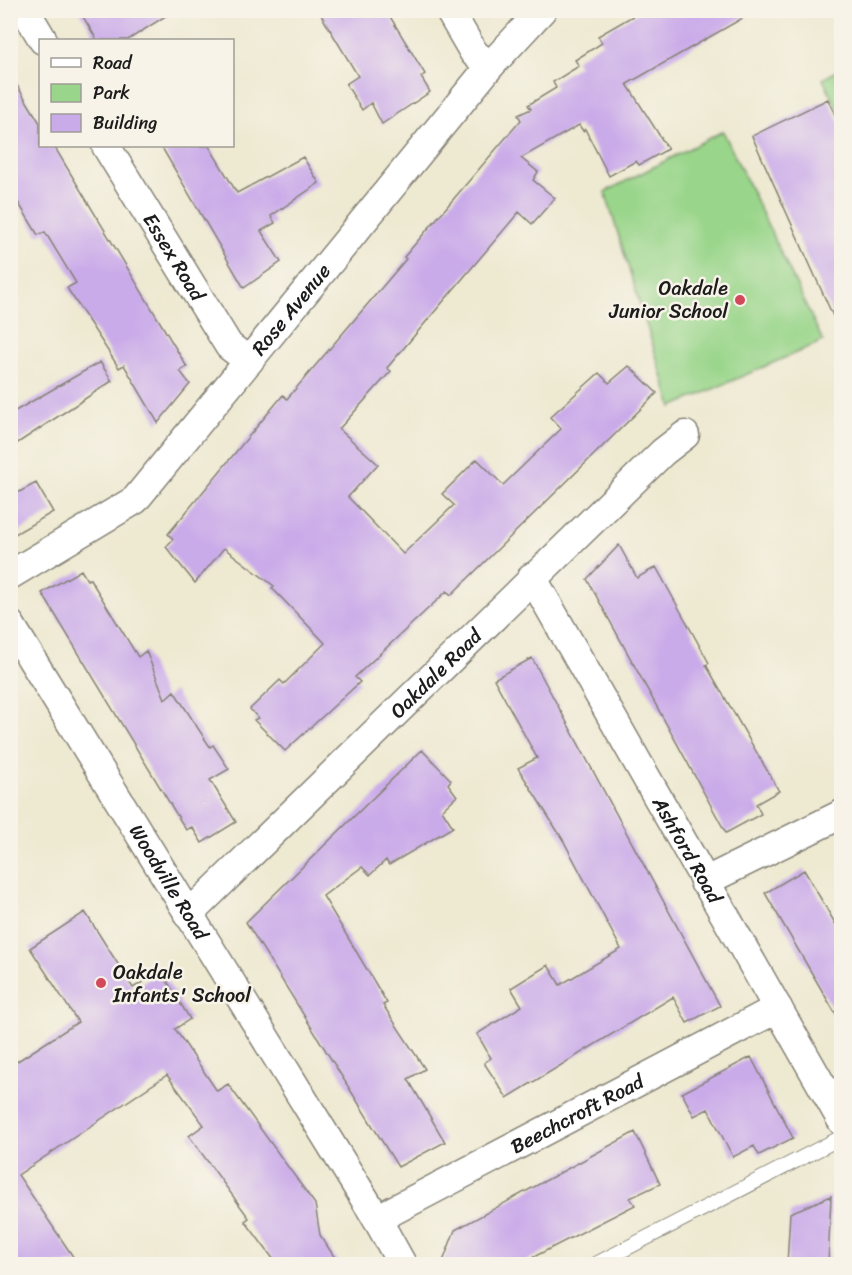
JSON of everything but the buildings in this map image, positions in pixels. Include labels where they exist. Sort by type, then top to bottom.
[{"type":"street","points":[[25,10],[42,39]]},
{"type":"street","points":[[449,10],[474,53],[490,66]]},
{"type":"street","name":"Rose Avenue","points":[[10,575],[135,500],[490,66],[542,10]]},
{"type":"street","name":"Essex Road","points":[[107,147],[223,338],[232,349],[249,361]]},
{"type":"street","name":"Oakdale Road","points":[[188,915],[532,577],[663,452],[686,435]]},
{"type":"street","name":"Ashford Road","points":[[532,577],[842,1121]]},
{"type":"street","name":"Woodville Road","points":[[10,624],[377,1219],[402,1264]]},
{"type":"street","points":[[704,882],[842,814]]},
{"type":"street","name":"Beechcroft Road","points":[[377,1219],[778,1008]]},
{"type":"lane","points":[[596,1264],[842,1137]]},
{"type":"green space","points":[[841,68],[841,118],[823,79]]},
{"type":"green space","points":[[723,131],[823,341],[672,407],[605,192]]},
{"type":"place","name":"Oakdale Junior School","points":[[740,300]]},
{"type":"place","name":"Oakdale Infants' School","points":[[101,983]]}]
